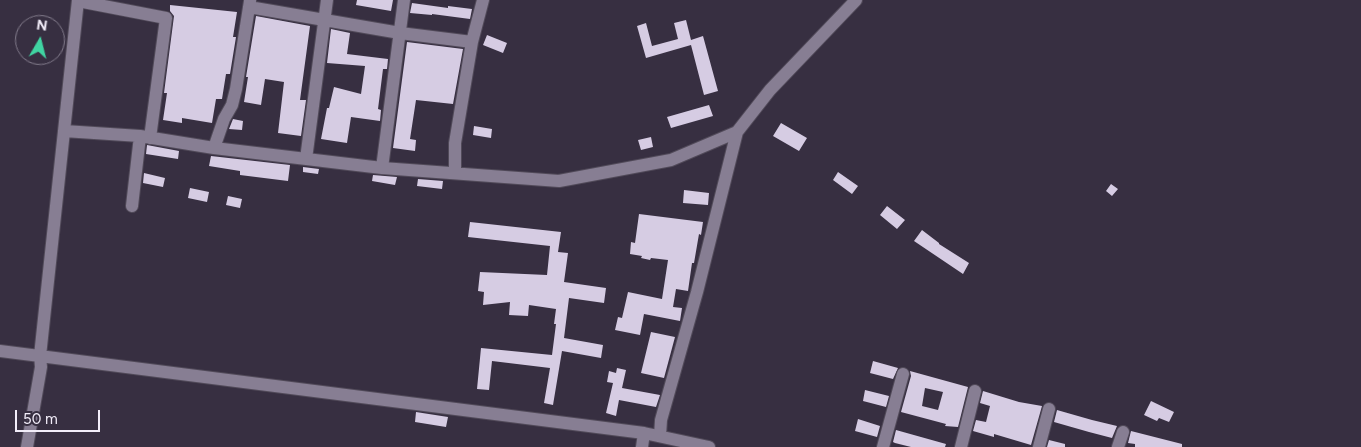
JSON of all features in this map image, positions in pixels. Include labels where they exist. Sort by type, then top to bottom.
[{"type":"street","points":[[306,159],[327,0]]},
{"type":"street","points":[[382,168],[404,0]]},
{"type":"street","points":[[455,173],[455,143],[472,42],[483,0]]},
{"type":"street","points":[[660,436],[661,420],[698,292],[737,132],[770,90],[856,0]]},
{"type":"street","points":[[28,447],[41,367],[40,356],[78,1],[166,18],[132,206]]},
{"type":"street","points":[[214,148],[224,119],[232,105],[249,4],[324,21],[472,42]]},
{"type":"street","points":[[64,131],[145,137],[214,148],[382,168],[559,181],[671,160],[737,132]]},
{"type":"street","points":[[0,351],[644,433],[709,447]]},
{"type":"street","points":[[883,447],[903,374]]},
{"type":"street","points":[[960,447],[975,391]]},
{"type":"street","points":[[1039,447],[1049,409]]},
{"type":"street","points":[[1118,447],[1123,432]]},
{"type":"street","points":[[642,447],[644,433]]},
{"type":"building","points":[[357,0],[393,0],[391,11],[356,5]]},
{"type":"building","points":[[412,3],[472,9],[470,19],[410,13]]},
{"type":"building","points":[[170,5],[237,12],[233,37],[236,37],[230,74],[226,74],[222,99],[216,99],[212,123],[182,118],[182,123],[163,120],[167,93],[164,93],[174,16],[170,11]]},
{"type":"building","points":[[256,16],[310,26],[300,100],[306,100],[301,136],[278,133],[284,82],[265,79],[261,105],[244,102]]},
{"type":"building","points":[[686,20],[691,40],[703,36],[718,91],[704,95],[691,45],[646,58],[637,26],[646,23],[652,46],[678,39],[674,23]]},
{"type":"building","points":[[331,29],[350,33],[347,54],[388,59],[387,69],[383,69],[378,109],[381,110],[380,121],[351,117],[347,143],[321,139],[327,108],[329,108],[334,87],[361,94],[365,66],[327,63]]},
{"type":"building","points":[[487,35],[507,43],[503,53],[483,45]]},
{"type":"building","points":[[407,42],[463,49],[453,104],[416,100],[410,139],[416,140],[415,151],[393,148]]},
{"type":"building","points":[[709,105],[713,116],[671,128],[667,117]]},
{"type":"building","points":[[233,119],[243,121],[242,130],[229,129]]},
{"type":"building","points":[[781,123],[807,138],[799,151],[773,136]]},
{"type":"building","points":[[474,126],[492,129],[491,138],[473,135]]},
{"type":"building","points":[[651,137],[653,147],[641,150],[638,140]]},
{"type":"building","points":[[147,145],[179,151],[178,159],[146,154]]},
{"type":"building","points":[[211,156],[290,165],[288,181],[240,175],[240,171],[209,166]]},
{"type":"building","points":[[303,167],[319,169],[318,174],[303,172]]},
{"type":"building","points":[[838,172],[858,186],[852,194],[833,180]]},
{"type":"building","points":[[144,173],[165,178],[163,187],[143,183]]},
{"type":"building","points":[[373,175],[397,177],[395,185],[372,181]]},
{"type":"building","points":[[418,179],[443,181],[442,189],[417,186]]},
{"type":"building","points":[[1111,184],[1118,189],[1112,196],[1106,191]]},
{"type":"building","points":[[190,188],[209,192],[207,202],[188,198]]},
{"type":"building","points":[[684,190],[709,193],[708,205],[683,203]]},
{"type":"building","points":[[228,196],[242,199],[240,208],[226,205]]},
{"type":"building","points":[[887,206],[905,220],[897,229],[880,215]]},
{"type":"building","points":[[639,214],[703,222],[694,263],[692,263],[688,291],[676,289],[673,307],[682,308],[680,321],[644,314],[640,335],[615,330],[618,317],[622,318],[628,292],[662,299],[668,260],[651,258],[650,260],[641,258],[642,256],[630,254],[631,242],[635,243]]},
{"type":"building","points":[[470,222],[561,232],[558,252],[568,253],[564,282],[606,288],[604,303],[569,298],[564,338],[603,345],[601,358],[562,351],[553,405],[544,403],[550,368],[492,361],[489,390],[477,389],[481,348],[552,355],[556,309],[529,305],[528,316],[509,315],[510,302],[483,305],[484,292],[478,291],[480,272],[547,275],[550,246],[468,237]]},
{"type":"building","points":[[922,230],[939,244],[969,263],[963,274],[914,241]]},
{"type":"building","points":[[651,332],[675,337],[664,378],[641,373]]},
{"type":"building","points":[[873,361],[898,368],[893,379],[870,373]]},
{"type":"building","points":[[617,368],[626,370],[622,388],[660,395],[656,407],[619,400],[616,416],[606,413],[613,383],[607,382],[609,371],[616,373]]},
{"type":"building","points":[[910,371],[968,387],[958,427],[945,426],[946,424],[901,412],[911,376]],"holes":[[[925,388],[943,392],[938,410],[922,406]]]},
{"type":"building","points":[[865,390],[889,396],[886,407],[863,401]]},
{"type":"building","points":[[983,391],[1019,402],[1042,406],[1031,445],[994,434],[994,437],[973,431],[976,420],[986,422],[990,406],[980,403]]},
{"type":"building","points":[[1151,401],[1174,412],[1169,422],[1159,418],[1157,421],[1144,415]]},
{"type":"building","points":[[1057,410],[1117,426],[1112,438],[1089,432],[1054,422]]},
{"type":"building","points":[[416,412],[448,417],[446,427],[415,422]]},
{"type":"building","points":[[858,419],[880,426],[877,437],[855,431]]},
{"type":"building","points":[[896,430],[946,444],[945,447],[911,447],[895,443],[893,442]]},
{"type":"building","points":[[1131,431],[1182,444],[1182,447],[1135,447],[1135,444],[1128,443]]},
{"type":"building","points":[[1049,440],[1065,444],[1065,447],[1047,447]]}]
